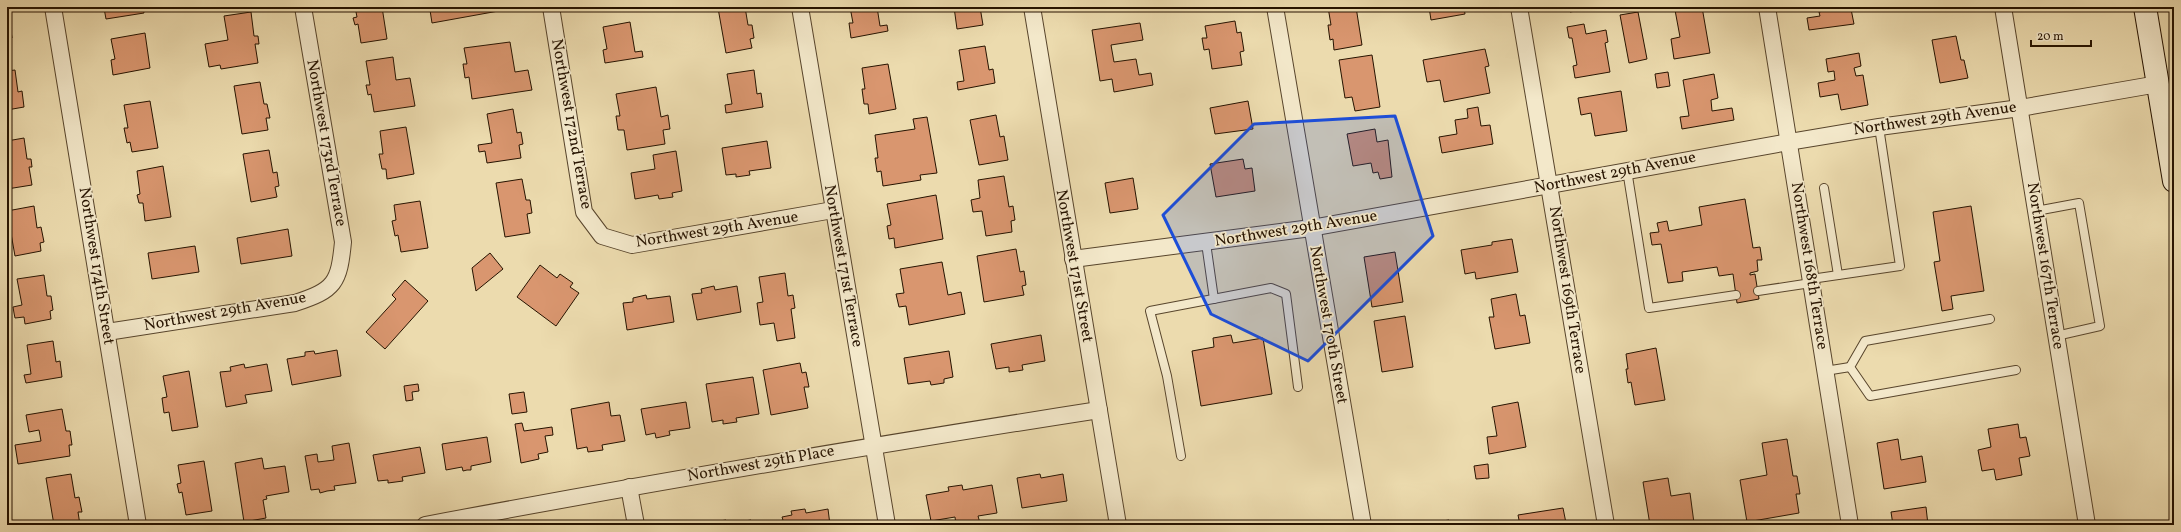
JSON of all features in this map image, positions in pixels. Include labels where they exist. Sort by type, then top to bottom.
[{"type":"street","name":"Northwest 174th Street","points":[[53,7],[138,525]]},
{"type":"street","name":"Northwest 173rd Terrace","points":[[303,7],[343,242],[337,279]]},
{"type":"street","name":"Northwest 172nd Terrace","points":[[551,7],[584,212],[602,236]]},
{"type":"street","name":"Northwest 171st Terrace","points":[[800,7],[887,525]]},
{"type":"street","name":"Northwest 171st Street","points":[[1032,7],[1118,525]]},
{"type":"street","name":"Northwest 170th Street","points":[[1275,7],[1311,228],[1363,525]]},
{"type":"street","name":"Northwest 169th Terrace","points":[[1520,7],[1606,525]]},
{"type":"street","name":"Northwest 168th Terrace","points":[[1767,7],[1850,525]]},
{"type":"street","name":"Northwest 167th Terrace","points":[[2003,7],[2087,525]]},
{"type":"street","points":[[2145,7],[2174,181]]},
{"type":"street","name":"Northwest 29th Avenue","points":[[1073,258],[1206,243],[1311,228],[1789,142],[1879,127],[2020,108],[2158,84]]},
{"type":"street","name":"Northwest 29th Avenue","points":[[602,236],[632,245],[833,210]]},
{"type":"street","name":"Northwest 29th Avenue","points":[[107,332],[295,303],[319,295],[337,279]]},
{"type":"street","name":"Northwest 29th Place","points":[[425,525],[629,487],[873,445],[1099,410]]},
{"type":"street","points":[[629,487],[636,525]]},
{"type":"lane","points":[[1758,291],[1838,275],[1900,266],[1879,127]]},
{"type":"lane","points":[[1627,170],[1649,308],[1736,295]]},
{"type":"lane","points":[[1824,188],[1838,275]]},
{"type":"lane","points":[[2036,211],[2079,202],[2100,326],[2056,336]]},
{"type":"lane","points":[[1206,243],[1214,299]]},
{"type":"lane","points":[[1181,456],[1167,376],[1150,311],[1271,288],[1286,294],[1298,387]]},
{"type":"lane","points":[[1825,372],[1850,367],[1865,341],[1990,319]]},
{"type":"lane","points":[[1850,367],[1870,396],[2016,370]]},
{"type":"highlighted area","points":[[1395,116],[1433,236],[1308,361],[1211,314],[1163,215],[1254,124]]},
{"type":"building","points":[[99,7],[143,7],[144,13],[106,19],[104,8],[100,9]]},
{"type":"building","points":[[355,7],[382,7],[387,39],[361,43],[358,24],[355,25],[353,18],[357,17]]},
{"type":"building","points":[[447,7],[504,7],[504,10],[432,23],[430,10]]},
{"type":"building","points":[[745,7],[748,25],[752,25],[754,38],[750,39],[752,48],[726,53],[718,8]]},
{"type":"building","points":[[850,7],[877,7],[880,26],[887,25],[888,31],[851,38],[849,23],[853,23]]},
{"type":"building","points":[[954,7],[980,7],[983,25],[957,29]]},
{"type":"building","points":[[1328,7],[1356,7],[1362,45],[1334,50],[1333,39],[1330,40],[1329,33],[1328,25],[1331,25]]},
{"type":"building","points":[[1429,7],[1464,7],[1465,14],[1431,20]]},
{"type":"building","points":[[1569,7],[1599,7],[1570,12]]},
{"type":"building","points":[[1702,7],[1710,53],[1674,59],[1671,39],[1680,37],[1675,10]]},
{"type":"building","points":[[1823,7],[1844,7],[1845,10],[1851,9],[1854,24],[1809,30],[1807,18],[1820,16],[1819,12],[1824,11]]},
{"type":"building","points":[[251,12],[254,36],[258,36],[259,44],[255,44],[258,63],[221,69],[220,65],[209,67],[205,44],[228,40],[224,16]]},
{"type":"building","points":[[1638,12],[1647,59],[1629,63],[1620,15]]},
{"type":"building","points":[[1235,21],[1237,33],[1241,32],[1244,51],[1240,52],[1242,65],[1212,69],[1209,49],[1204,50],[1202,38],[1207,38],[1205,26]]},
{"type":"building","points":[[630,22],[635,52],[642,51],[643,57],[605,63],[603,50],[607,49],[603,27]]},
{"type":"building","points":[[10,23],[12,38],[7,39],[7,24]]},
{"type":"building","points":[[1140,23],[1143,40],[1111,45],[1114,62],[1136,59],[1139,75],[1151,73],[1153,85],[1114,92],[1112,79],[1100,81],[1092,30]]},
{"type":"building","points":[[1584,24],[1586,34],[1606,30],[1608,42],[1605,43],[1610,72],[1575,78],[1573,66],[1577,65],[1572,38],[1569,38],[1567,27]]},
{"type":"building","points":[[145,33],[150,68],[113,75],[111,60],[115,59],[111,39]]},
{"type":"building","points":[[1956,36],[1961,60],[1964,60],[1968,78],[1940,83],[1932,40]]},
{"type":"building","points":[[510,42],[515,72],[528,70],[532,90],[472,99],[469,77],[465,78],[463,64],[467,64],[464,48]]},
{"type":"building","points":[[985,46],[989,70],[993,69],[995,83],[958,90],[957,82],[964,81],[959,50]]},
{"type":"building","points":[[1485,49],[1489,66],[1485,67],[1490,93],[1444,102],[1440,80],[1427,82],[1423,60]]},
{"type":"building","points":[[1859,53],[1861,66],[1854,68],[1856,76],[1863,75],[1868,105],[1841,110],[1838,94],[1820,97],[1818,83],[1835,80],[1834,71],[1828,72],[1826,59]]},
{"type":"building","points":[[1372,55],[1380,107],[1355,111],[1352,97],[1345,98],[1339,60]]},
{"type":"building","points":[[393,57],[396,80],[410,78],[415,106],[374,112],[371,94],[368,95],[366,85],[370,85],[366,61]]},
{"type":"building","points":[[888,64],[896,109],[869,114],[868,104],[864,104],[862,89],[865,89],[862,68]]},
{"type":"building","points":[[15,70],[18,92],[22,91],[24,107],[7,110],[7,71]]},
{"type":"building","points":[[754,70],[757,94],[761,93],[763,107],[726,113],[725,105],[732,104],[727,74]]},
{"type":"building","points":[[1668,72],[1670,86],[1657,88],[1655,74]]},
{"type":"building","points":[[1714,74],[1718,98],[1711,100],[1712,111],[1732,108],[1734,120],[1682,129],[1680,117],[1689,116],[1683,80]]},
{"type":"building","points":[[260,82],[264,104],[267,104],[270,118],[266,118],[268,130],[242,134],[234,86]]},
{"type":"building","points":[[656,87],[661,117],[668,115],[670,129],[663,130],[665,144],[627,150],[624,130],[618,130],[616,116],[620,116],[616,94]]},
{"type":"building","points":[[1621,91],[1627,131],[1595,136],[1591,113],[1581,115],[1578,98]]},
{"type":"building","points":[[150,101],[158,148],[132,152],[130,142],[127,143],[124,128],[128,128],[124,105]]},
{"type":"building","points":[[1248,101],[1253,129],[1215,134],[1210,108]]},
{"type":"building","points":[[1478,107],[1481,126],[1490,125],[1493,144],[1442,153],[1439,137],[1457,134],[1455,120],[1468,118],[1467,109]]},
{"type":"building","points":[[513,109],[517,133],[521,132],[523,144],[519,145],[521,158],[487,163],[485,151],[479,152],[478,145],[492,143],[487,114]]},
{"type":"building","points":[[996,115],[1000,137],[1004,136],[1008,160],[979,165],[970,120]]},
{"type":"building","points":[[927,117],[937,173],[920,175],[921,180],[883,186],[881,171],[877,172],[875,158],[878,158],[875,135],[915,129],[913,119]]},
{"type":"building","points":[[406,127],[414,174],[387,179],[386,169],[382,169],[379,154],[383,154],[380,131]]},
{"type":"building","points":[[1375,129],[1377,142],[1388,140],[1392,177],[1380,179],[1378,172],[1373,173],[1371,163],[1353,166],[1347,134]]},
{"type":"building","points":[[24,138],[27,159],[31,159],[32,167],[29,167],[32,185],[7,189],[7,141]]},
{"type":"building","points":[[767,141],[771,168],[749,171],[750,175],[736,177],[736,174],[726,175],[722,148]]},
{"type":"building","points":[[269,150],[273,173],[277,172],[279,186],[275,187],[277,197],[251,202],[243,154]]},
{"type":"building","points":[[676,151],[682,191],[672,193],[673,197],[659,199],[658,195],[635,199],[631,173],[655,169],[653,155]]},
{"type":"building","points":[[1243,159],[1245,169],[1252,168],[1255,191],[1216,197],[1210,164]]},
{"type":"building","points":[[163,166],[171,217],[145,221],[143,203],[139,203],[137,195],[140,194],[137,171]]},
{"type":"building","points":[[1004,176],[1009,207],[1013,206],[1015,220],[1011,221],[1012,232],[986,236],[982,211],[973,212],[971,200],[980,198],[978,180]]},
{"type":"building","points":[[1133,178],[1138,209],[1110,213],[1105,183]]},
{"type":"building","points":[[522,179],[526,200],[530,200],[532,213],[527,214],[530,233],[505,237],[496,183]]},
{"type":"building","points":[[936,195],[943,239],[895,248],[894,238],[889,239],[887,226],[891,225],[887,204]]},
{"type":"building","points":[[1745,199],[1753,248],[1760,247],[1762,260],[1757,260],[1758,271],[1750,273],[1750,275],[1755,274],[1759,299],[1737,303],[1733,274],[1719,276],[1717,267],[1682,272],[1683,281],[1668,283],[1661,244],[1652,245],[1650,233],[1659,232],[1657,223],[1667,221],[1669,231],[1702,225],[1699,207]]},
{"type":"building","points":[[420,201],[428,248],[401,252],[398,235],[395,236],[392,221],[396,220],[394,205]]},
{"type":"building","points":[[34,206],[37,228],[41,227],[44,242],[40,243],[41,251],[15,256],[7,211]]},
{"type":"building","points":[[1971,206],[1984,291],[1951,296],[1953,309],[1942,311],[1934,262],[1940,261],[1933,212]]},
{"type":"building","points":[[288,229],[292,256],[241,264],[237,238]]},
{"type":"building","points":[[1512,239],[1518,272],[1476,279],[1475,272],[1465,274],[1461,250],[1492,245],[1492,242]]},
{"type":"building","points":[[195,246],[199,272],[152,279],[148,253]]},
{"type":"building","points":[[1016,249],[1020,272],[1024,271],[1026,285],[1022,286],[1024,295],[984,302],[977,256]]},
{"type":"building","points":[[1395,252],[1403,302],[1372,307],[1364,257]]},
{"type":"building","points":[[490,253],[503,269],[476,291],[472,268]]},
{"type":"building","points":[[942,262],[948,295],[961,292],[965,314],[909,325],[906,306],[899,307],[896,294],[904,293],[900,269]]},
{"type":"building","points":[[540,265],[557,278],[560,274],[573,283],[570,287],[579,293],[556,326],[517,297]]},
{"type":"building","points":[[785,273],[788,296],[793,295],[795,308],[791,309],[795,338],[777,341],[774,323],[760,325],[757,303],[763,302],[759,277]]},
{"type":"building","points":[[44,275],[47,296],[51,296],[53,310],[50,311],[51,319],[25,324],[24,317],[15,318],[14,313],[13,307],[22,305],[17,279]]},
{"type":"building","points":[[405,280],[428,301],[385,349],[366,332],[396,299],[392,295]]},
{"type":"building","points":[[714,286],[715,290],[737,286],[741,312],[697,320],[692,294],[702,293],[701,289]]},
{"type":"building","points":[[1516,294],[1520,316],[1525,315],[1530,343],[1495,349],[1489,317],[1494,317],[1491,299]]},
{"type":"building","points":[[646,295],[647,299],[670,296],[674,322],[627,330],[623,303],[633,302],[633,298]]},
{"type":"building","points":[[1405,316],[1413,367],[1382,372],[1374,321]]},
{"type":"building","points":[[1041,335],[1045,361],[1022,365],[1023,370],[1009,372],[1009,367],[996,369],[991,344]]},
{"type":"building","points":[[1231,335],[1233,343],[1263,338],[1272,394],[1201,406],[1192,351],[1214,347],[1213,338]]},
{"type":"building","points":[[53,341],[56,362],[60,361],[62,377],[26,383],[24,375],[31,374],[27,345]]},
{"type":"building","points":[[1656,348],[1665,400],[1635,405],[1631,382],[1628,383],[1626,354]]},
{"type":"building","points":[[337,350],[341,376],[292,385],[287,359],[305,356],[305,352],[314,351],[315,354]]},
{"type":"building","points":[[949,351],[953,377],[944,379],[944,383],[931,385],[930,381],[908,384],[904,358]]},
{"type":"building","points":[[800,363],[802,373],[806,372],[809,387],[804,387],[808,408],[771,415],[763,370]]},
{"type":"building","points":[[244,364],[245,368],[267,364],[272,391],[245,395],[247,403],[226,407],[220,372],[231,371],[230,367]]},
{"type":"building","points":[[189,371],[198,427],[172,431],[169,412],[164,413],[162,398],[167,397],[163,376]]},
{"type":"building","points":[[753,377],[759,414],[736,418],[737,422],[723,424],[723,420],[712,422],[706,384]]},
{"type":"building","points":[[418,384],[419,391],[412,392],[413,400],[406,401],[404,386]]},
{"type":"building","points":[[524,392],[527,412],[512,414],[509,394]]},
{"type":"building","points":[[609,402],[611,416],[620,415],[625,441],[602,445],[603,450],[588,452],[587,447],[577,449],[571,409]]},
{"type":"building","points":[[686,402],[690,428],[669,431],[670,435],[656,438],[655,433],[646,435],[641,409]]},
{"type":"building","points":[[1518,402],[1526,447],[1489,454],[1487,437],[1497,436],[1492,407]]},
{"type":"building","points":[[62,409],[66,431],[70,431],[72,445],[69,445],[70,456],[18,464],[15,445],[41,441],[39,430],[29,432],[26,415]]},
{"type":"building","points":[[522,423],[524,431],[552,427],[553,435],[545,436],[548,452],[538,454],[539,459],[521,463],[515,424]]},
{"type":"building","points":[[2018,424],[2020,438],[2026,437],[2030,456],[2019,458],[2022,475],[1996,480],[1994,469],[1982,471],[1978,450],[1991,447],[1988,429]]},
{"type":"building","points":[[487,437],[491,462],[471,466],[471,470],[463,471],[462,467],[446,470],[442,444]]},
{"type":"building","points":[[1787,439],[1793,476],[1797,476],[1800,494],[1796,494],[1799,513],[1747,522],[1740,480],[1767,475],[1762,443]]},
{"type":"building","points":[[1898,439],[1901,460],[1922,456],[1926,482],[1884,489],[1877,443]]},
{"type":"building","points":[[349,443],[356,483],[334,486],[335,490],[320,493],[319,489],[311,490],[305,456],[317,454],[318,462],[334,460],[332,446]]},
{"type":"building","points":[[420,447],[425,473],[402,477],[403,481],[388,483],[388,480],[378,481],[373,455]]},
{"type":"building","points":[[262,458],[264,469],[285,466],[289,492],[266,496],[267,499],[263,500],[266,518],[244,522],[235,463]]},
{"type":"building","points":[[204,461],[212,511],[186,515],[182,492],[179,493],[177,484],[181,483],[178,465]]},
{"type":"building","points":[[1488,464],[1489,478],[1476,479],[1474,466]]},
{"type":"building","points":[[71,474],[75,498],[79,497],[82,512],[78,512],[80,525],[54,525],[46,478]]},
{"type":"building","points":[[1040,474],[1041,478],[1063,474],[1067,501],[1022,508],[1017,478]]},
{"type":"building","points":[[1668,478],[1671,496],[1690,493],[1694,523],[1650,525],[1643,482]]},
{"type":"building","points":[[962,485],[963,490],[992,485],[997,513],[978,516],[980,523],[970,525],[956,525],[955,517],[931,521],[926,495],[949,491],[948,487]]},
{"type":"building","points":[[1926,507],[1928,525],[1893,525],[1891,512]]},
{"type":"building","points":[[1563,508],[1566,523],[1520,525],[1518,515]]},
{"type":"building","points":[[805,509],[806,513],[828,509],[830,525],[777,525],[776,522],[783,520],[782,517],[792,515],[791,511]]},
{"type":"building","points":[[726,520],[726,524],[751,520],[752,525],[714,525],[713,522]]},
{"type":"building","points":[[1449,520],[1450,525],[1418,525]]}]
